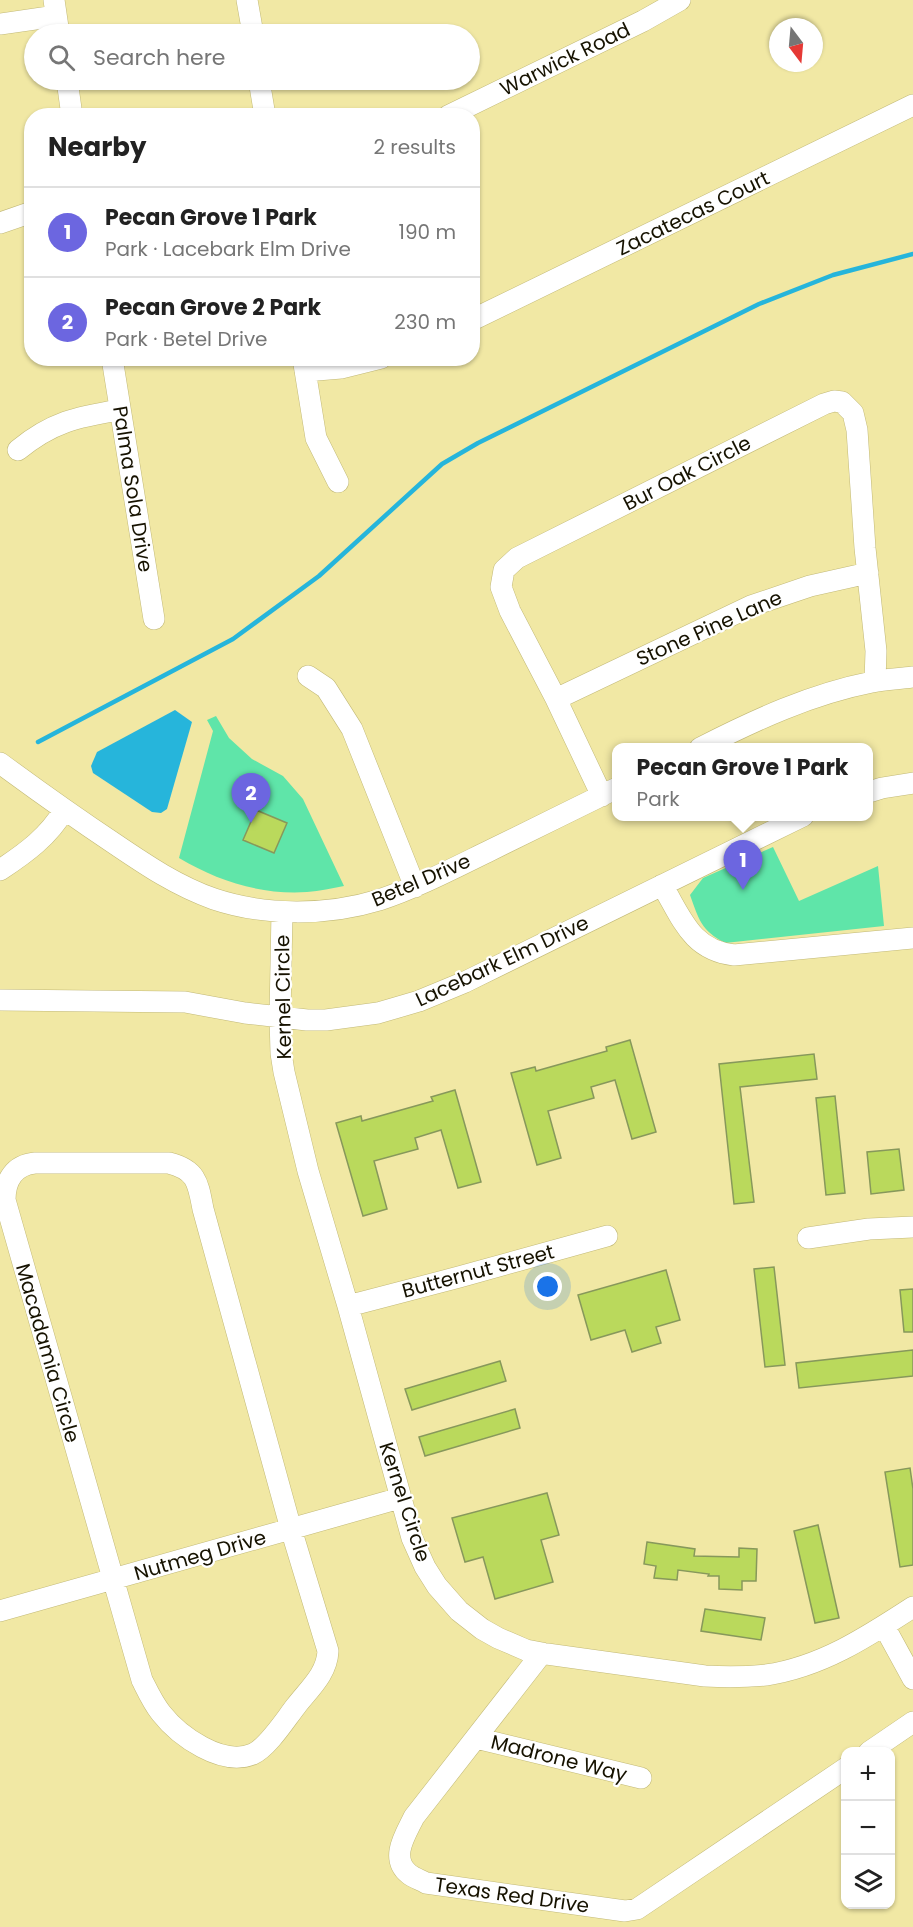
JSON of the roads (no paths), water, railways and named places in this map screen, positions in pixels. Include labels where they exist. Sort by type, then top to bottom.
[{"type":"street","points":[[247,0],[251,24]]},
{"type":"street","name":"Warwick Road","points":[[464,108],[680,0]]},
{"type":"street","points":[[0,24],[56,17]]},
{"type":"street","points":[[68,90],[71,108]]},
{"type":"street","points":[[261,90],[264,108]]},
{"type":"street","name":"Zacatecas Court","points":[[480,316],[913,105]]},
{"type":"street","points":[[0,223],[24,215]]},
{"type":"street","name":"Palma Sola Drive","points":[[113,366],[154,619]]},
{"type":"street","points":[[304,366],[316,438],[338,482]]},
{"type":"street","points":[[316,366],[341,368],[349,366]]},
{"type":"street","name":"Bur Oak Circle","points":[[609,792],[556,699],[510,611],[501,587],[504,570],[517,558],[834,401],[842,402],[853,413],[857,430],[867,573],[876,651],[875,681]]},
{"type":"street","points":[[18,450],[44,431],[63,422],[87,415],[119,410]]},
{"type":"street","name":"Stone Pine Lane","points":[[556,699],[751,606],[810,586],[867,573]]},
{"type":"street","points":[[308,676],[326,688],[352,729],[415,886]]},
{"type":"street","points":[[709,743],[803,701],[851,686],[913,677]]},
{"type":"street","name":"Betel Drive","points":[[0,763],[64,810],[177,883],[214,899],[282,912],[330,910],[378,900],[415,886],[609,792]]},
{"type":"street","points":[[873,791],[913,783]]},
{"type":"street","points":[[0,870],[40,841],[64,810]]},
{"type":"street","name":"Lacebark Elm Drive","points":[[0,1000],[185,1002],[280,1017],[326,1020],[378,1013],[419,1001],[465,982],[793,821]]},
{"type":"street","points":[[662,885],[692,935],[703,946],[722,954],[734,955],[913,938]]},
{"type":"street","name":"Kernel Circle","points":[[282,912],[281,1053],[291,1108],[412,1538],[425,1567],[437,1586],[459,1611],[482,1629],[526,1650],[705,1676],[729,1677],[766,1675],[809,1665],[884,1626],[913,1607]]},
{"type":"street","name":"Macadamia Circle","points":[[170,1163],[189,1170],[199,1188],[291,1529],[328,1651],[327,1659],[321,1675],[264,1746],[251,1755],[229,1757],[212,1751],[181,1733],[162,1714],[142,1680],[5,1200],[5,1189],[10,1175],[26,1164],[170,1163]]},
{"type":"street","points":[[808,1238],[869,1229],[913,1227]]},
{"type":"street","name":"Butternut Street","points":[[348,1306],[607,1236]]},
{"type":"street","name":"Nutmeg Drive","points":[[0,1611],[113,1581],[400,1498]]},
{"type":"street","points":[[884,1626],[913,1679]]},
{"type":"street","name":"Texas Red Drive","points":[[542,1653],[414,1817],[400,1846],[400,1862],[408,1873],[426,1883],[625,1911],[637,1909],[841,1770]]},
{"type":"street","points":[[876,1747],[913,1722]]},
{"type":"street","name":"Madrone Way","points":[[476,1738],[641,1778]]},
{"type":"water","points":[[175,710],[192,722],[167,809],[161,813],[152,812],[93,773],[91,766],[97,752]]},
{"type":"waterway","points":[[38,742],[233,639],[319,576],[442,464],[478,443],[759,304],[833,275],[913,254]]},
{"type":"place","name":"Pecan Grove 2 Park","points":[[251,823]]},
{"type":"place","name":"Pecan Grove 1 Park","points":[[743,890]]}]
